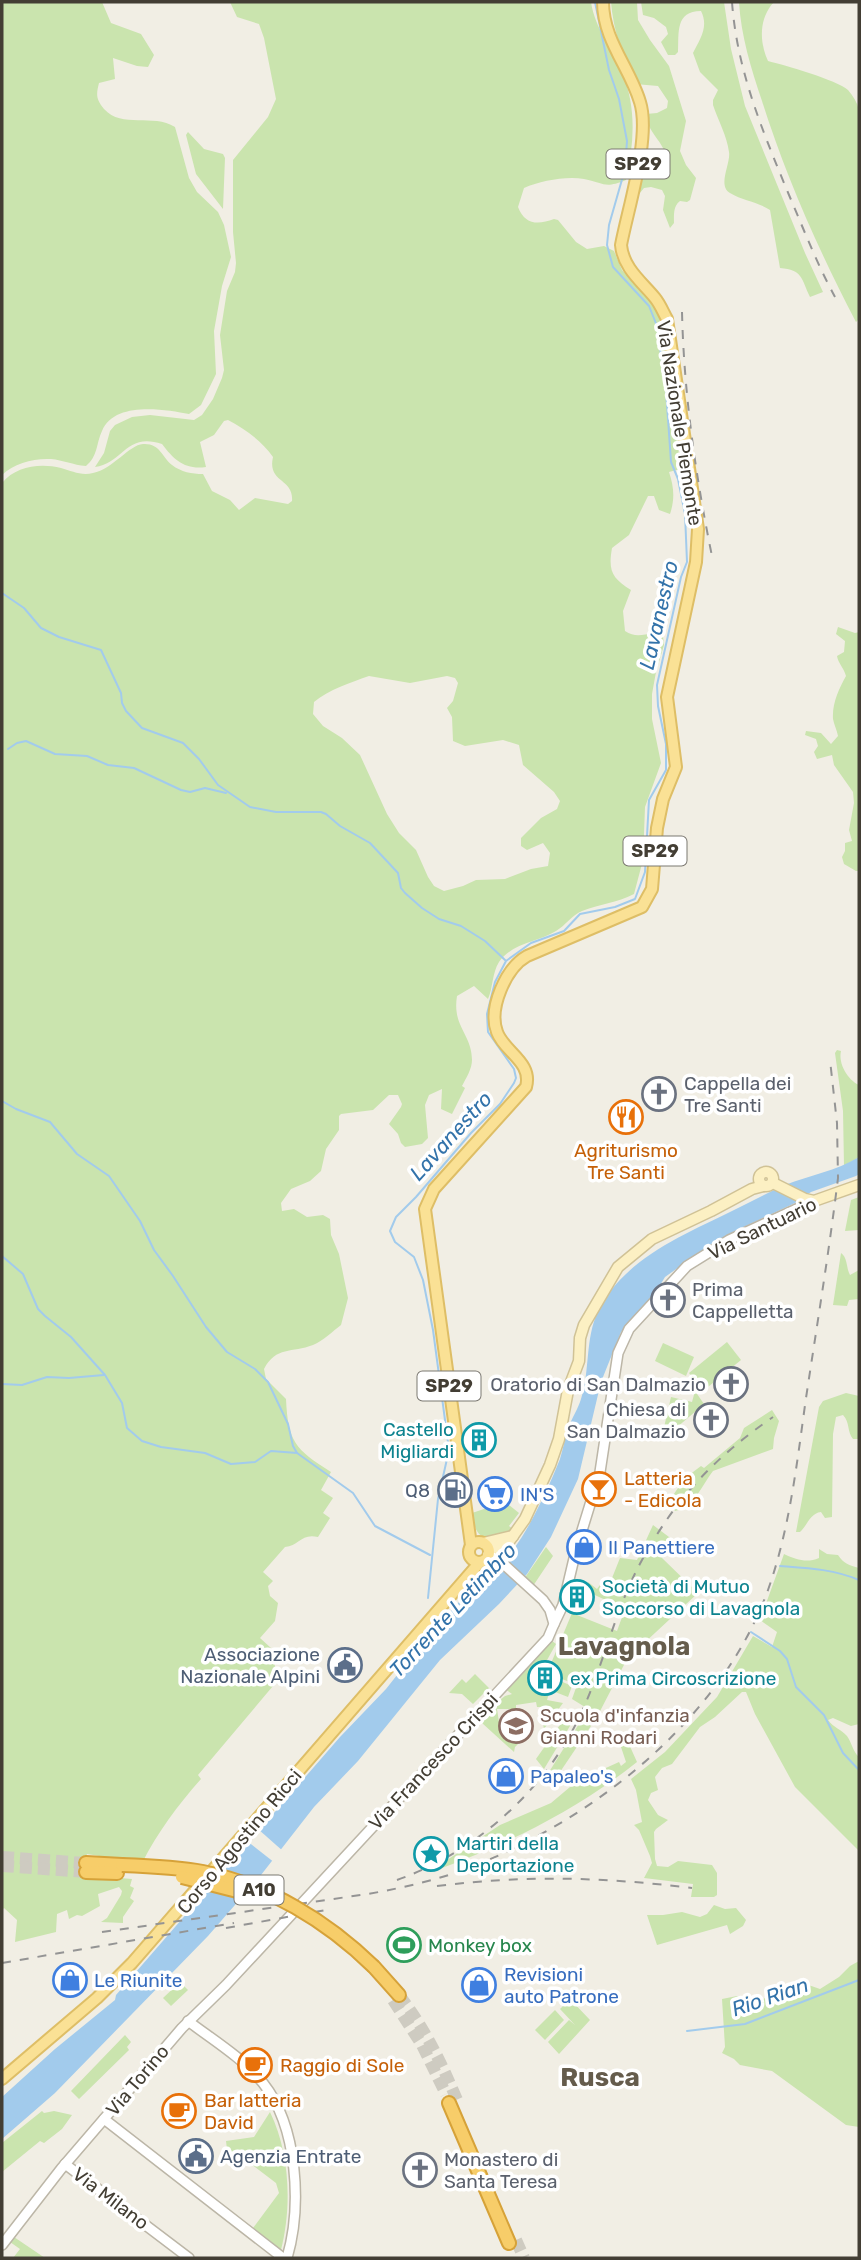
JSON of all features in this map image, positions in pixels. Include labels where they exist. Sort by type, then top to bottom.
[{"type":"highway","name":"A10","points":[[86,1868],[122,1869],[200,1880],[261,1899],[324,1934],[371,1970],[396,1997]]},
{"type":"highway","points":[[453,2101],[512,2241]]},
{"type":"main road","name":"Via Nazionale Piemonte","points":[[480,1549],[468,1519],[425,1209],[435,1189],[527,1087],[524,1067],[497,1031],[495,1021],[508,973],[519,960],[620,918],[642,907],[649,898],[663,799],[676,768],[667,697],[695,562],[698,529],[667,319],[657,300],[638,280],[622,253],[621,245],[642,144],[643,121],[641,103],[616,53],[605,21],[603,2]]},
{"type":"main road","points":[[500,1561],[500,1555],[525,1519],[557,1449],[566,1399],[579,1361],[580,1338],[609,1279],[630,1255],[652,1238],[712,1211],[752,1189],[768,1184],[809,1200]]},
{"type":"main road","name":"Via Santuario","points":[[809,1200],[859,1185]]},
{"type":"main road","points":[[480,1549],[513,1536]]},
{"type":"main road","name":"Corso Agostino Ricci","points":[[2,2079],[97,1998],[174,1917],[458,1586],[480,1549]]},
{"type":"street","name":"Via Santuario","points":[[576,1550],[600,1472],[618,1353],[629,1329],[678,1276],[697,1260],[729,1240],[809,1200]]},
{"type":"street","points":[[480,1549],[500,1561],[536,1593],[547,1605],[554,1624]]},
{"type":"street","name":"Via Francesco Crispi","points":[[282,1922],[545,1642],[563,1605],[576,1550]]},
{"type":"street","name":"Via Torino","points":[[2,2245],[65,2164],[188,2021],[226,1985],[282,1922]]},
{"type":"street","points":[[104,2119],[285,2258],[293,2231],[295,2186],[290,2149],[280,2115],[267,2088],[254,2073],[188,2021]]},
{"type":"street","name":"Via Milano","points":[[65,2164],[189,2258]]},
{"type":"green space","points":[[2,2],[102,2],[111,23],[141,34],[154,55],[148,67],[113,58],[115,79],[99,83],[98,100],[111,115],[129,120],[157,121],[175,127],[189,178],[197,192],[218,212],[224,225],[231,257],[222,286],[214,331],[216,374],[201,405],[189,414],[141,409],[117,415],[108,421],[95,454],[86,466],[38,459],[18,464],[2,475]]},
{"type":"green space","points":[[230,2],[591,2],[600,29],[622,72],[630,99],[633,126],[626,180],[609,185],[577,178],[545,181],[524,188],[518,207],[524,217],[533,222],[558,220],[576,242],[587,249],[604,246],[614,251],[622,270],[657,308],[662,321],[673,382],[680,469],[669,472],[673,493],[672,509],[670,514],[659,510],[654,496],[648,496],[629,535],[612,548],[611,563],[616,578],[631,590],[623,611],[625,631],[635,635],[654,634],[663,637],[664,645],[652,694],[652,719],[661,763],[645,807],[643,860],[634,894],[582,911],[556,931],[504,956],[497,966],[488,999],[474,986],[457,996],[457,1015],[469,1043],[472,1060],[462,1086],[465,1088],[452,1114],[441,1109],[442,1089],[429,1095],[425,1105],[428,1138],[422,1144],[405,1147],[389,1124],[402,1104],[398,1095],[389,1095],[373,1110],[341,1114],[339,1130],[326,1149],[321,1171],[310,1181],[291,1189],[281,1203],[282,1211],[294,1209],[307,1217],[323,1215],[330,1219],[331,1235],[339,1254],[348,1298],[341,1325],[313,1345],[279,1353],[264,1369],[266,1379],[286,1399],[289,1425],[296,1443],[309,1457],[331,1472],[321,1490],[333,1498],[323,1513],[330,1518],[318,1537],[304,1538],[285,1547],[263,1572],[273,1581],[268,1586],[270,1596],[278,1603],[275,1621],[260,1638],[271,1648],[278,1680],[198,1775],[201,1779],[168,1820],[142,1863],[87,1854],[85,1859],[109,1877],[132,1879],[130,1886],[134,1888],[130,1898],[134,1901],[123,1917],[123,1923],[101,1922],[107,1918],[121,1895],[119,1887],[98,1894],[100,1906],[82,1916],[69,1919],[67,1910],[57,1914],[56,1932],[15,1942],[17,1920],[4,1908],[2,1910],[2,483],[21,469],[37,466],[61,468],[81,474],[93,473],[107,467],[132,448],[149,444],[157,448],[175,467],[203,474],[212,491],[230,500],[239,510],[255,498],[288,504],[292,501],[289,488],[274,472],[273,457],[269,451],[253,436],[228,420],[224,421],[214,435],[200,442],[206,467],[186,465],[171,455],[162,444],[150,441],[132,445],[104,465],[95,467],[104,453],[110,431],[115,425],[132,417],[150,415],[194,420],[202,415],[213,399],[222,378],[224,370],[220,335],[227,291],[236,263],[233,160],[268,117],[276,99],[259,24],[237,17]],"holes":[[[369,676],[410,683],[447,676],[455,678],[458,683],[453,701],[447,708],[452,717],[453,741],[465,746],[503,740],[519,745],[523,765],[554,792],[560,801],[557,809],[541,818],[521,838],[521,846],[527,850],[543,843],[550,853],[548,866],[505,879],[476,880],[444,891],[434,886],[416,850],[399,833],[387,814],[360,755],[342,738],[323,726],[313,714],[314,702],[340,687]]]},
{"type":"green space","points":[[611,2],[637,2],[638,20],[669,66],[686,121],[680,151],[696,178],[690,200],[680,201],[676,205],[674,223],[670,228],[663,210],[665,196],[662,190],[644,188],[634,200],[637,178],[662,177],[668,168],[664,151],[647,122],[646,114],[667,108],[668,101],[658,86],[635,84],[619,44]]},
{"type":"green space","points":[[641,2],[724,2],[731,49],[745,106],[823,292],[810,297],[797,273],[780,268],[770,210],[726,190],[724,180],[729,152],[713,105],[718,90],[700,72],[693,53],[704,28],[701,11],[693,12],[683,19],[680,24],[678,52],[668,55],[661,42],[668,34],[666,27],[654,18],[643,15]]},
{"type":"green space","points":[[739,2],[774,2],[765,15],[762,30],[768,61],[842,86],[850,92],[858,107],[859,319],[856,322],[816,241],[771,129],[750,64]]},
{"type":"green space","points":[[188,132],[204,149],[223,154],[225,158],[223,209],[196,174],[186,135]]},
{"type":"green space","points":[[838,627],[859,632],[859,871],[844,864],[842,857],[845,843],[852,841],[849,830],[854,803],[853,792],[834,765],[832,755],[817,759],[814,752],[818,746],[816,739],[805,735],[806,731],[821,733],[831,744],[838,736],[833,719],[834,707],[846,676],[837,656],[844,652],[845,641],[836,634]]},
{"type":"green space","points":[[837,1050],[841,1051],[845,1071],[859,1085],[859,1157],[844,1166],[843,1111],[835,1053]]},
{"type":"green space","points":[[859,1197],[859,1230],[845,1231],[851,1200]]},
{"type":"green space","points":[[841,1253],[850,1275],[859,1270],[859,1299],[849,1300],[847,1306],[833,1305]]},
{"type":"green space","points":[[727,1342],[741,1360],[703,1391],[689,1373]]},
{"type":"green space","points":[[663,1343],[694,1357],[686,1376],[655,1361]]},
{"type":"green space","points":[[695,1391],[704,1404],[668,1435],[662,1436],[671,1397],[692,1402]]},
{"type":"green space","points":[[846,1393],[859,1396],[859,1439],[853,1439],[851,1436],[843,1415],[836,1417],[833,1434],[832,1517],[825,1518],[821,1512],[817,1513],[800,1532],[796,1532],[819,1407],[823,1401]]},
{"type":"green space","points":[[772,1410],[779,1421],[773,1449],[713,1471],[693,1500],[675,1511],[669,1501],[685,1478],[701,1466],[704,1468],[740,1438],[744,1428]]},
{"type":"green space","points":[[509,1505],[519,1513],[509,1526],[513,1529],[511,1532],[488,1539],[478,1532],[472,1513],[493,1506]]},
{"type":"green space","points":[[653,1525],[673,1540],[662,1558],[698,1593],[642,1645],[642,1650],[626,1661],[598,1715],[572,1699],[577,1685],[547,1673],[572,1613],[617,1631],[625,1609],[584,1590],[588,1582],[597,1589],[603,1581],[610,1583],[620,1558],[637,1560]]},
{"type":"green space","points":[[546,1547],[553,1556],[533,1586],[524,1579]]},
{"type":"green space","points":[[819,1549],[827,1554],[838,1555],[847,1564],[859,1568],[859,1724],[851,1726],[833,1718],[828,1720],[847,1736],[859,1757],[859,1851],[795,1787],[746,1692],[742,1692],[700,1727],[672,1764],[662,1768],[655,1777],[658,1790],[651,1793],[648,1800],[658,1815],[668,1820],[654,1832],[657,1866],[668,1867],[678,1861],[712,1865],[717,1873],[717,1895],[691,1897],[693,1884],[644,1878],[652,1863],[639,1830],[634,1825],[642,1822],[636,1790],[631,1779],[665,1752],[717,1697],[753,1636],[772,1647],[777,1632],[760,1620],[784,1554],[806,1561],[819,1558]]},
{"type":"green space","points":[[551,1640],[556,1644],[534,1680],[548,1685],[551,1677],[572,1686],[568,1697],[550,1690],[547,1700],[563,1703],[544,1729],[541,1714],[544,1713],[544,1707],[537,1707],[536,1702],[516,1705],[516,1709],[497,1709],[499,1722],[519,1719],[521,1741],[514,1752],[482,1723],[490,1714],[491,1707],[512,1694],[505,1689]]},
{"type":"green space","points":[[475,1674],[489,1688],[473,1704],[462,1694],[449,1693],[462,1679],[466,1683]]},
{"type":"green space","points":[[569,1712],[576,1716],[544,1769],[536,1759]]},
{"type":"green space","points":[[582,1719],[591,1726],[558,1775],[549,1772]]},
{"type":"green space","points":[[628,1742],[637,1762],[615,1779],[544,1823],[442,1868],[441,1864],[500,1825],[551,1803],[570,1787],[579,1785],[597,1772],[619,1762],[621,1766],[626,1762],[620,1744]]},
{"type":"green space","points":[[714,1905],[725,1909],[736,1908],[746,1920],[743,1926],[730,1934],[727,1925],[657,1945],[647,1915],[682,1912],[700,1917],[707,1914]]},
{"type":"green space","points":[[859,1961],[859,2127],[846,2125],[772,2071],[740,2065],[722,2053],[725,2047],[722,1999],[737,1996],[751,2004],[797,1981],[820,1989]]},
{"type":"green space","points":[[180,1982],[188,1990],[171,2006],[163,1998]]},
{"type":"green space","points":[[570,1999],[590,2020],[559,2054],[548,2042],[569,2020],[575,2025],[560,2009]]},
{"type":"green space","points":[[555,2010],[564,2020],[545,2040],[535,2030]]},
{"type":"green space","points":[[125,2035],[131,2042],[127,2047],[129,2050],[79,2099],[71,2091]]},
{"type":"green space","points":[[42,2111],[72,2115],[62,2129],[44,2143],[40,2141],[2,2172],[2,2143]]},
{"type":"green space","points":[[270,2112],[282,2145],[287,2180],[287,2216],[281,2250],[253,2228],[279,2193],[276,2183],[242,2157],[228,2157],[226,2141],[254,2137]]},
{"type":"green space","points":[[14,2237],[45,2258],[13,2258],[20,2249],[10,2242]]},
{"type":"water","name":"Torrente Letimbro","points":[[859,1157],[859,1174],[856,1176],[811,1192],[795,1203],[735,1231],[665,1277],[653,1297],[621,1332],[601,1382],[578,1479],[551,1537],[527,1574],[440,1660],[358,1761],[314,1807],[261,1875],[208,1936],[55,2093],[2,2139],[2,2097],[115,2000],[116,1995],[340,1737],[386,1689],[428,1636],[490,1568],[500,1564],[521,1539],[560,1459],[568,1428],[581,1399],[594,1322],[609,1293],[639,1263],[675,1239],[785,1185]]},
{"type":"pier","points":[[258,1829],[284,1852],[275,1863],[247,1841]]},
{"type":"waterway","name":"Lavanestro","points":[[428,1598],[438,1499],[449,1450],[433,1330],[423,1280],[414,1257],[395,1242],[390,1231],[396,1217],[500,1104],[514,1083],[514,1069],[488,1032],[487,1014],[495,982],[506,961],[531,943],[564,931],[580,914],[615,907],[635,899],[645,872],[649,800],[666,770],[666,744],[658,706],[657,685],[681,577],[687,562],[685,514],[678,479],[671,462],[666,390],[657,326],[649,306],[613,267],[607,245],[609,225],[625,169],[627,141],[595,2]]},
{"type":"waterway","points":[[2,593],[24,608],[41,628],[59,637],[101,650],[121,693],[126,711],[142,728],[183,743],[218,785],[250,807],[276,812],[326,814],[340,826],[370,843],[398,873],[401,888],[422,908],[439,919],[461,926],[485,941],[505,960]]},
{"type":"waterway","points":[[8,749],[26,741],[55,754],[87,756],[108,765],[134,768],[181,790],[190,792],[205,788],[226,793]]},
{"type":"waterway","points":[[2,1101],[50,1122],[77,1154],[109,1176],[140,1221],[154,1250],[206,1327],[227,1352],[255,1369],[268,1382],[288,1424],[297,1453],[353,1493],[375,1526],[430,1555]]},
{"type":"waterway","points":[[2,1256],[23,1274],[38,1309],[71,1337],[105,1375],[122,1403],[127,1428],[142,1441],[161,1447],[205,1453],[231,1464],[255,1462],[271,1451],[297,1453]]},
{"type":"waterway","points":[[2,1384],[22,1385],[47,1377],[104,1375]]},
{"type":"waterway","points":[[780,1566],[830,1571],[859,1580]]},
{"type":"waterway","points":[[751,1632],[780,1651],[787,1659],[796,1687],[824,1715],[843,1753],[859,1770]]},
{"type":"waterway","name":"Rio Rian","points":[[687,2031],[745,2024],[859,1980]]},
{"type":"tunnel","points":[[2,1857],[86,1863]]},
{"type":"tunnel","points":[[2,1866],[86,1872]]},
{"type":"tunnel","points":[[399,1995],[431,2045],[457,2100]]},
{"type":"tunnel","points":[[393,2000],[422,2045],[446,2094]]},
{"type":"tunnel","points":[[516,2240],[524,2258]]},
{"type":"railway","points":[[732,2],[739,52],[761,124],[811,247],[835,297]]},
{"type":"railway","points":[[682,312],[692,437],[713,561]]},
{"type":"railway","points":[[102,1932],[368,1894],[417,1884],[466,1869],[513,1849],[605,1794],[647,1760],[685,1723],[719,1682],[747,1637],[776,1567],[787,1519],[838,1178],[837,1123],[830,1060]]},
{"type":"railway","points":[[397,1880],[427,1868],[482,1834],[507,1813],[551,1765],[569,1738],[583,1709],[625,1596],[655,1538],[698,1481],[732,1448],[773,1417]]},
{"type":"railway","points":[[437,1886],[502,1880],[564,1879],[692,1888]]},
{"type":"railway","points":[[226,1928],[326,1910]]},
{"type":"railway","points":[[2,1963],[234,1923]]},
{"type":"place","name":"Cappella dei Tre Santi","points":[[659,1094]]},
{"type":"place","name":"Agriturismo Tre Santi","points":[[626,1117]]},
{"type":"place","name":"Prima Cappelletta","points":[[668,1300]]},
{"type":"place","name":"Oratorio di San Dalmazio","points":[[731,1384]]},
{"type":"place","name":"Chiesa di San Dalmazio","points":[[711,1420]]},
{"type":"place","name":"Castello Migliardi","points":[[479,1440]]},
{"type":"place","name":"Latteria - Edicola","points":[[599,1489]]},
{"type":"place","name":"Q8","points":[[455,1490]]},
{"type":"place","name":"IN'S","points":[[495,1494]]},
{"type":"place","name":"Il Panettiere","points":[[584,1547]]},
{"type":"place","name":"Società di Mutuo Soccorso di Lavagnola","points":[[577,1597]]},
{"type":"place","name":"Associazione Nazionale Alpini","points":[[345,1665]]},
{"type":"place","name":"ex Prima Circoscrizione","points":[[545,1678]]},
{"type":"place","name":"Scuola d'infanzia Gianni Rodari","points":[[516,1726]]},
{"type":"place","name":"Papaleo's","points":[[506,1776]]},
{"type":"place","name":"Martiri della Deportazione","points":[[431,1854]]},
{"type":"place","name":"Monkey box","points":[[404,1945]]},
{"type":"place","name":"Le Riunite","points":[[70,1980]]},
{"type":"place","name":"Revisioni auto Patrone","points":[[479,1985]]},
{"type":"place","name":"Raggio di Sole","points":[[255,2065]]},
{"type":"place","name":"Bar latteria David","points":[[179,2111]]},
{"type":"place","name":"Agenzia Entrate","points":[[196,2156]]},
{"type":"place","name":"Monastero di Santa Teresa","points":[[420,2170]]},
{"type":"district","name":"Lavagnola","points":[[624,1646]]},
{"type":"district","name":"Rusca","points":[[600,2077]]}]
